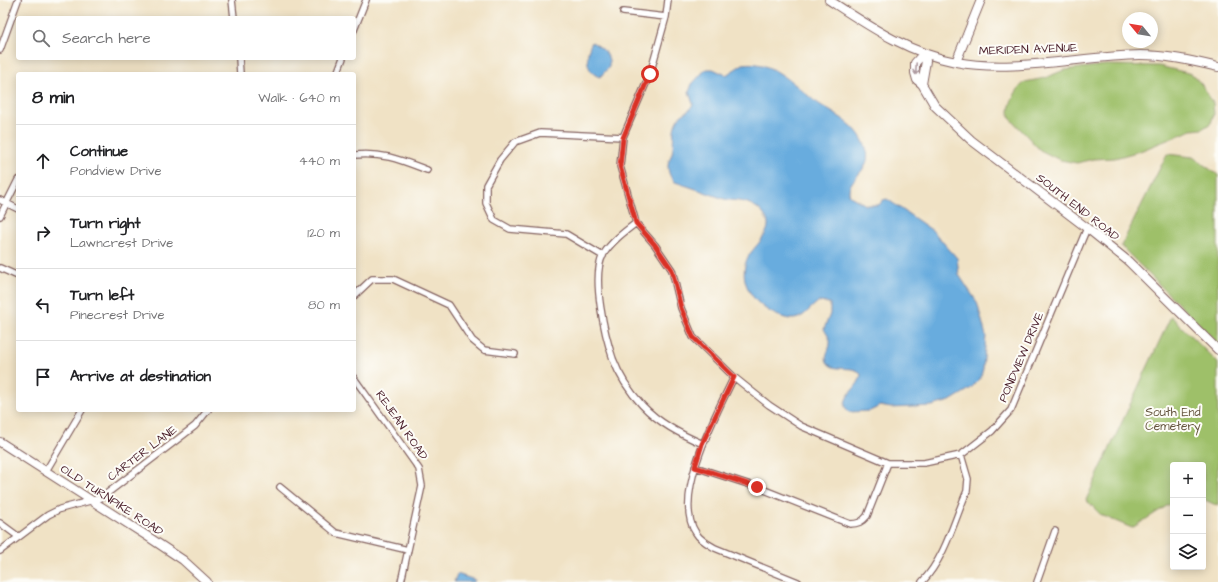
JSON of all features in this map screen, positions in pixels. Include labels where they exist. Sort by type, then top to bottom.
[{"type":"main road","name":"MERIDEN AVENUE","points":[[829,0],[883,36],[924,53],[956,62],[1007,65],[1141,55],[1174,57],[1218,66]]},
{"type":"main road","points":[[956,62],[981,0]]},
{"type":"main road","name":"SOUTH END ROAD","points":[[924,53],[926,60],[922,84],[936,106],[971,140],[1128,261],[1218,350]]},
{"type":"main road","name":"OLD TURNPIKE ROAD","points":[[0,442],[182,560],[207,582]]},
{"type":"street","points":[[0,50],[18,0]]},
{"type":"street","points":[[232,0],[234,16]]},
{"type":"street","points":[[356,25],[366,0]]},
{"type":"street","name":"PONDVIEW DRIVE","points":[[668,0],[666,17],[650,74],[623,138],[620,166],[636,223],[655,245],[672,270],[681,308],[693,337],[734,377],[769,405],[801,426],[888,463],[924,463],[961,455],[992,430],[1011,410],[1087,228]]},
{"type":"street","points":[[623,12],[666,17]]},
{"type":"street","points":[[238,60],[240,72]]},
{"type":"street","points":[[338,72],[342,60]]},
{"type":"street","points":[[603,256],[566,234],[510,229],[494,220],[486,203],[486,185],[500,160],[515,142],[540,133],[623,138]]},
{"type":"street","points":[[356,155],[388,155],[427,170]]},
{"type":"street","points":[[0,216],[16,184]]},
{"type":"street","points":[[0,200],[16,208]]},
{"type":"street","points":[[636,223],[620,234],[603,256],[598,282],[602,317],[613,359],[627,386],[641,404],[660,421],[678,433],[702,444]]},
{"type":"street","points":[[0,268],[16,275]]},
{"type":"street","points":[[356,294],[372,279],[393,280],[449,306],[472,340],[484,350],[515,354]]},
{"type":"street","points":[[734,377],[702,444],[690,489],[689,517],[696,534],[715,548],[798,582]]},
{"type":"street","name":"REJEAN ROAD","points":[[356,381],[419,469],[422,486],[401,582]]},
{"type":"street","points":[[46,471],[81,412]]},
{"type":"street","name":"CARTER LANE","points":[[0,551],[60,509],[92,502],[101,498],[196,426],[206,412]]},
{"type":"street","points":[[922,582],[930,574],[938,560],[967,490],[968,479],[961,455]]},
{"type":"street","points":[[695,467],[757,487],[850,524],[856,524],[862,522],[866,516],[888,463]]},
{"type":"street","points":[[280,487],[336,533],[408,550]]},
{"type":"street","points":[[0,523],[19,537]]},
{"type":"street","points":[[1037,582],[1055,531]]},
{"type":"green space","points":[[1106,65],[1159,66],[1192,74],[1202,85],[1213,103],[1214,114],[1211,123],[1202,129],[1192,130],[1140,151],[1115,158],[1093,159],[1077,163],[1060,160],[1040,150],[1010,118],[1009,109],[1013,98],[1018,89],[1025,82],[1045,78],[1064,70]]},
{"type":"green space","points":[[1167,154],[1193,157],[1218,175],[1218,344],[1121,246]]},
{"type":"green space","name":"South End Cemetery","points":[[1171,316],[1218,363],[1218,506],[1206,500],[1206,462],[1170,462],[1170,504],[1132,528],[1101,515],[1086,500]]},
{"type":"water","points":[[592,42],[602,49],[609,58],[609,67],[600,77],[591,72],[589,67],[588,52]]},
{"type":"water","points":[[743,64],[764,66],[773,70],[791,81],[815,101],[845,120],[862,139],[868,156],[863,169],[851,185],[849,190],[850,196],[866,205],[879,205],[883,200],[887,199],[933,231],[957,258],[959,275],[977,302],[986,336],[983,369],[980,379],[970,389],[950,401],[932,406],[891,408],[880,406],[870,411],[849,412],[845,407],[845,402],[849,394],[858,384],[861,375],[859,371],[830,366],[827,362],[826,357],[830,346],[830,341],[824,329],[830,314],[830,303],[818,302],[802,316],[794,319],[788,319],[773,314],[765,309],[752,295],[747,287],[744,269],[750,254],[768,229],[766,218],[761,211],[753,205],[740,201],[724,199],[675,182],[671,177],[668,168],[668,162],[673,149],[676,123],[693,104],[689,92],[692,84],[706,69],[713,69],[726,75]]},
{"type":"water","points":[[457,574],[475,580],[474,582],[454,582]]},
{"type":"route","points":[[650,74],[623,138],[620,166],[636,223],[655,245],[672,270],[681,308],[693,337],[734,377],[702,444],[695,467],[757,487]]}]
